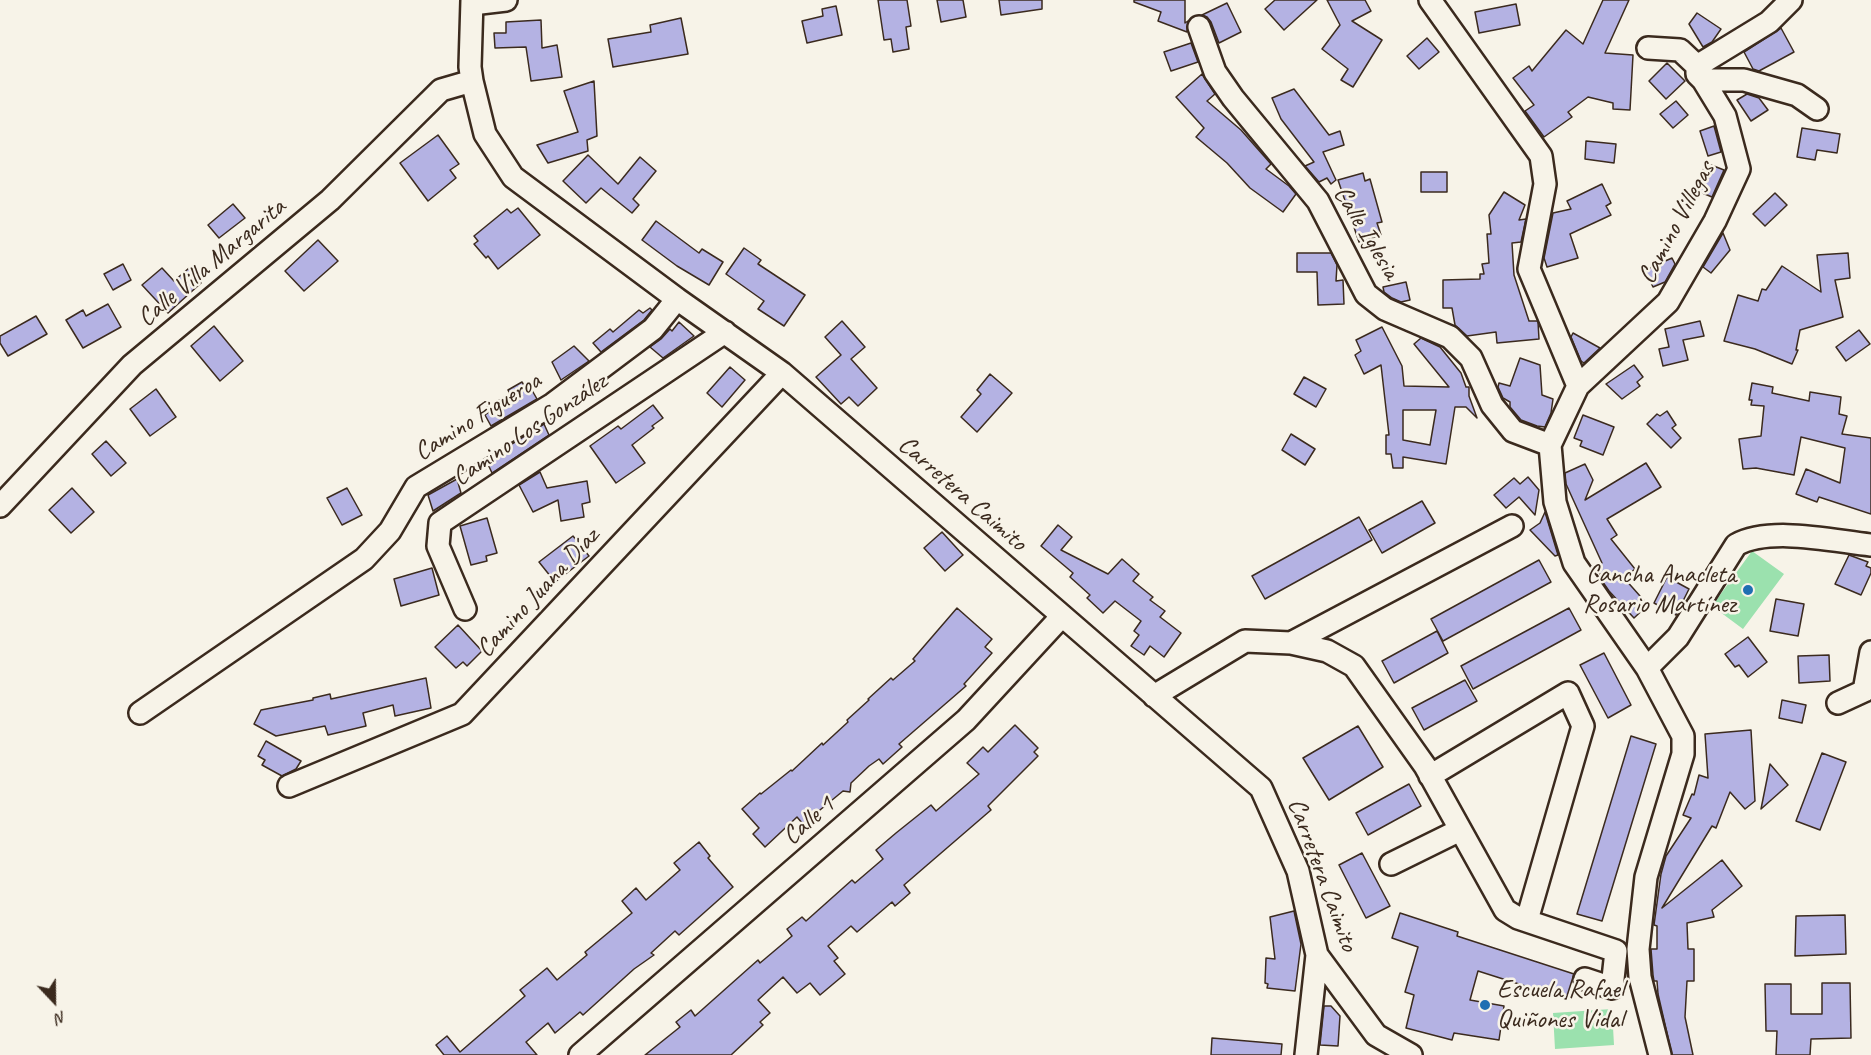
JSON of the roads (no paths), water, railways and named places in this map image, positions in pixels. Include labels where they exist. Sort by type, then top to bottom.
[{"type":"street","points":[[472,2],[506,0]]},
{"type":"street","points":[[1430,0],[1541,156],[1545,183],[1529,269],[1578,386],[1550,446],[1555,502],[1574,563],[1647,668],[1683,736],[1683,754],[1646,877],[1638,949],[1640,977],[1659,1055]]},
{"type":"street","points":[[1700,73],[1769,22],[1791,0]]},
{"type":"street","name":"Carretera Caimito","points":[[472,2],[470,67],[472,81],[485,134],[513,177],[677,299],[782,373],[1260,788],[1298,871],[1317,955],[1376,1035],[1410,1055]]},
{"type":"street","name":"Calle Iglesia","points":[[1199,27],[1215,72],[1233,98],[1318,201],[1366,294],[1385,309],[1450,337],[1471,358],[1492,405],[1513,431],[1550,446]]},
{"type":"street","points":[[1648,48],[1680,50],[1700,73],[1744,80],[1797,95],[1817,109]]},
{"type":"street","name":"Camino Villegas","points":[[1578,386],[1668,302],[1715,221],[1739,169],[1725,116],[1700,73]]},
{"type":"street","name":"Calle Villa Margarita","points":[[0,506],[132,365],[330,200],[441,90],[472,81]]},
{"type":"street","name":"Camino Figueroa","points":[[140,713],[364,559],[390,531],[416,487],[553,404],[653,329],[677,299]]},
{"type":"street","name":"Camino Los González","points":[[465,609],[438,546],[440,523],[725,332]]},
{"type":"street","name":"Camino Juana Díaz","points":[[290,786],[462,714],[782,373]]},
{"type":"street","points":[[1291,643],[1512,526]]},
{"type":"street","points":[[1647,668],[1678,637],[1736,545],[1746,540],[1779,534],[1871,545]]},
{"type":"street","name":"Calle 1","points":[[580,1055],[966,720],[1062,616]]},
{"type":"street","points":[[1154,696],[1245,641],[1291,643],[1327,651],[1354,666],[1430,776],[1505,910],[1616,951],[1612,988],[1585,979]]},
{"type":"street","points":[[1838,703],[1864,691],[1871,652]]},
{"type":"street","points":[[1430,776],[1568,693],[1583,726],[1527,920]]},
{"type":"street","points":[[1391,864],[1460,830]]},
{"type":"street","points":[[1306,1055],[1317,955]]},
{"type":"place","name":"Cancha Anacleta Rosario Martínez","points":[[1748,590]]},
{"type":"place","name":"Escuela Rafael Quiñones Vidal","points":[[1485,1005]]}]
